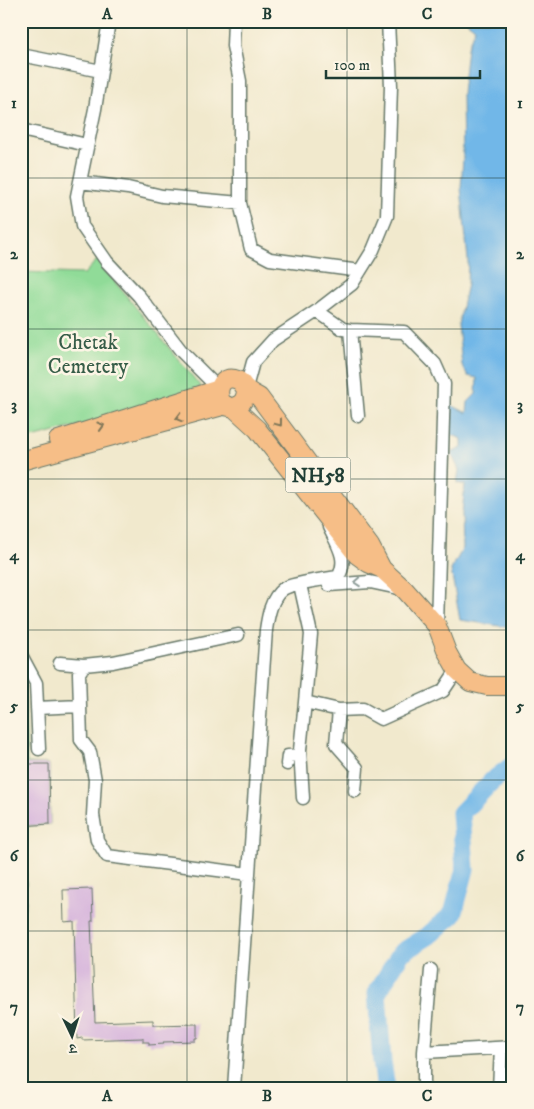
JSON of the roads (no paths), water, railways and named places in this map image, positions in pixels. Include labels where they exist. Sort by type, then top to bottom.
[{"type":"highway","points":[[21,450],[226,400],[239,405],[244,401],[246,388]]},
{"type":"highway","name":"NH58","points":[[246,388],[259,397],[283,428],[370,546],[382,570]]},
{"type":"highway","points":[[21,461],[226,400]]},
{"type":"highway","name":"NH58","points":[[226,400],[258,429],[357,555],[382,570],[405,590],[437,626],[446,652],[457,670],[470,682],[487,686],[513,686]]},
{"type":"street","points":[[109,21],[77,196],[82,226],[107,262],[139,296],[182,352],[226,400]]},
{"type":"street","points":[[234,21],[233,46],[240,81],[240,203],[251,249],[270,259],[360,271]]},
{"type":"street","points":[[246,388],[253,362],[273,340],[317,311],[352,284],[373,250],[387,216],[390,86],[388,21]]},
{"type":"street","points":[[21,55],[101,71]]},
{"type":"street","points":[[21,130],[87,146]]},
{"type":"street","points":[[80,182],[128,188],[162,196],[240,203]]},
{"type":"street","points":[[317,311],[343,329],[404,332],[435,364],[444,384],[437,626]]},
{"type":"street","points":[[350,330],[358,416]]},
{"type":"street","points":[[234,1088],[266,630],[270,610],[283,589],[338,577],[344,569],[343,558],[318,505]]},
{"type":"street","points":[[276,598],[285,593],[301,589],[370,582],[405,590]]},
{"type":"street","points":[[301,589],[311,634],[300,755],[303,798]]},
{"type":"street","points":[[60,663],[84,665],[113,662],[238,635]]},
{"type":"street","points":[[21,655],[36,684],[39,749]]},
{"type":"street","points":[[84,665],[79,673],[81,740],[90,752],[95,780],[93,815],[97,840],[107,856],[249,874]]},
{"type":"street","points":[[305,702],[339,710],[363,709],[381,720],[443,691],[457,670]]},
{"type":"street","points":[[37,708],[80,706]]},
{"type":"street","points":[[339,710],[336,744],[357,768],[355,791]]},
{"type":"street","points":[[287,764],[288,756],[300,755]]},
{"type":"street","points":[[424,1088],[424,1052],[431,970]]},
{"type":"street","points":[[424,1052],[507,1048],[499,1088]]},
{"type":"water","points":[[466,21],[513,21],[513,628],[460,620],[451,570],[463,548],[462,514],[465,485],[457,483],[459,470],[451,453],[462,448],[462,439],[446,432],[452,418],[447,403],[467,413],[468,402],[476,394],[477,378],[468,376],[462,365],[458,325],[467,284],[468,260],[461,188],[463,158],[462,94],[467,48],[475,28]]},
{"type":"waterway","points":[[386,1088],[382,1062],[377,993],[401,953],[428,936],[453,914],[465,869],[461,813],[492,781],[513,765]]},
{"type":"park label","name":"Chetak Cemetery","points":[[88,354]]}]
